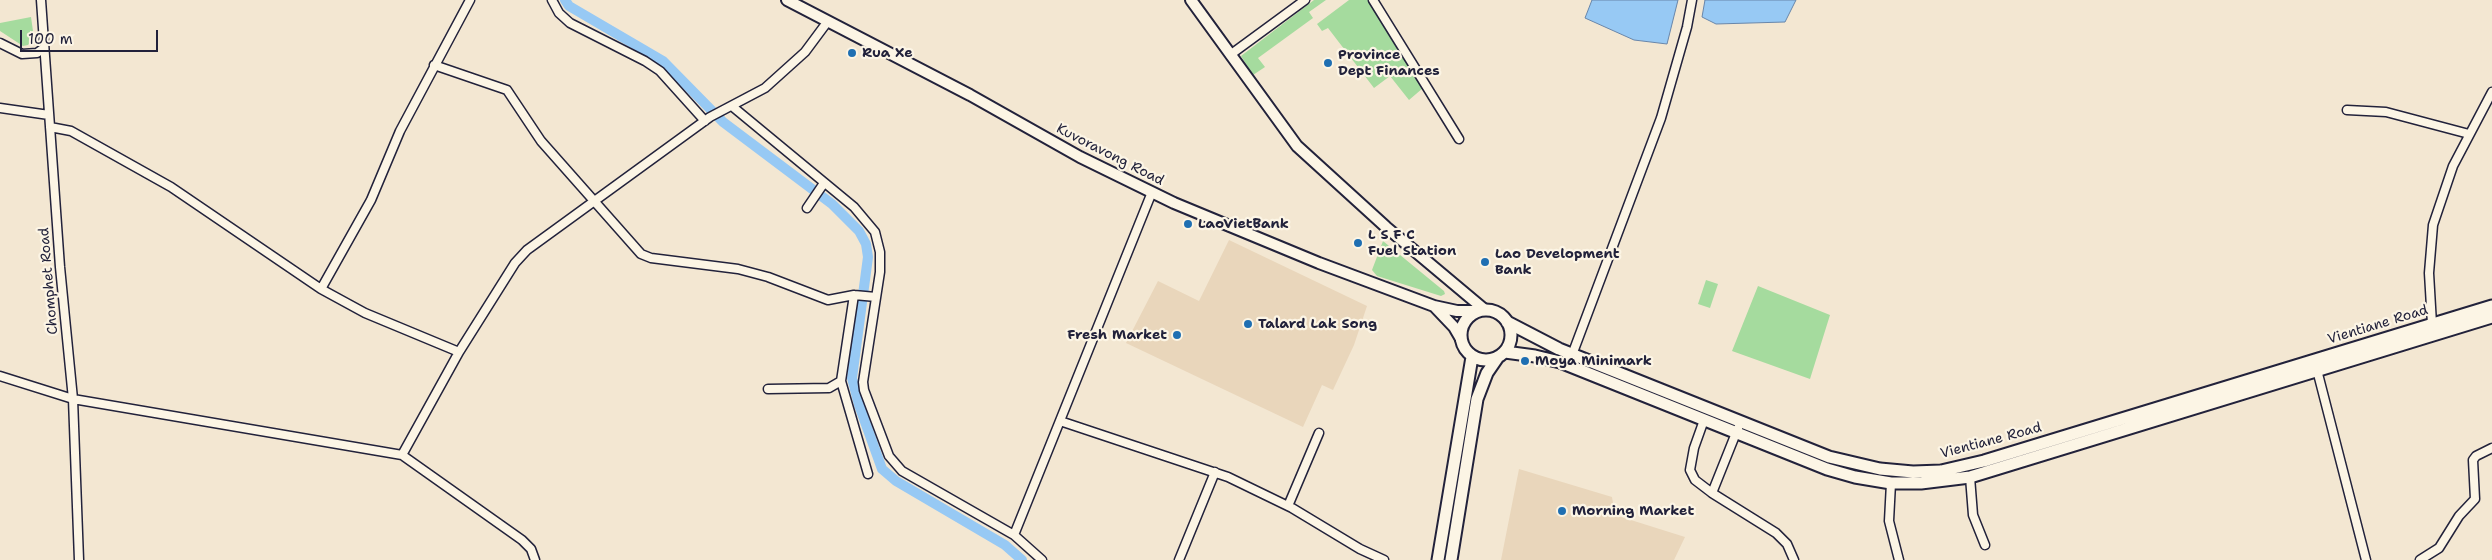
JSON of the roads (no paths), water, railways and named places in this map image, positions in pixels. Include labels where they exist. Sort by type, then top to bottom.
[{"type":"main road","name":"Vientiane Road","points":[[1507,322],[1572,354],[1738,427],[1829,457],[1880,469],[1913,472],[1941,471],[1994,458],[2492,306]]},
{"type":"main road","points":[[1451,560],[1476,399],[1487,373],[1502,355],[1511,337],[1507,322],[1502,315],[1481,311],[1471,315],[1462,325],[1461,339],[1463,346],[1472,356],[1485,361],[1502,355],[1535,356],[1560,362],[1704,420],[1738,427],[1827,469],[1855,477],[1891,483],[1921,483],[1970,477],[2492,317]]},
{"type":"main road","points":[[1438,560],[1472,356]]},
{"type":"street","name":"Chomphet Road","points":[[41,0],[60,267],[73,399],[79,560]]},
{"type":"street","points":[[321,289],[371,200],[400,131],[470,0]]},
{"type":"street","points":[[552,0],[559,13],[570,23],[645,61],[660,71],[708,119]]},
{"type":"street","name":"Kuvoravong Road","points":[[787,0],[970,95],[1080,157],[1174,204],[1319,263],[1434,306],[1457,311],[1481,311]]},
{"type":"street","points":[[1191,0],[1297,146],[1481,311]]},
{"type":"street","points":[[1230,55],[1305,0]]},
{"type":"street","points":[[1374,0],[1459,139]]},
{"type":"street","points":[[1572,354],[1661,118],[1687,27],[1692,0]]},
{"type":"street","points":[[402,455],[459,352],[515,263],[546,234],[708,119],[765,88],[793,65],[828,21]]},
{"type":"street","points":[[0,43],[22,54],[37,53],[44,48]]},
{"type":"street","points":[[434,66],[507,90],[541,140],[593,202],[641,254],[651,258],[738,269],[768,277],[828,300],[854,295],[876,297]]},
{"type":"street","points":[[2432,324],[2429,273],[2433,225],[2453,166],[2492,92]]},
{"type":"street","points":[[733,107],[824,184],[854,206],[875,232],[880,252],[876,297],[863,382],[864,390],[889,456],[902,471],[1014,535],[1042,560]]},
{"type":"street","points":[[0,108],[50,116]]},
{"type":"street","points":[[2347,110],[2386,112],[2469,134]]},
{"type":"street","points":[[50,127],[71,131],[171,187],[321,289],[365,313],[459,352]]},
{"type":"street","points":[[807,208],[824,184]]},
{"type":"street","points":[[1014,535],[1152,192]]},
{"type":"street","points":[[854,295],[841,381],[868,474]]},
{"type":"street","points":[[1434,306],[1454,326],[1461,339]]},
{"type":"street","points":[[2313,360],[2366,560]]},
{"type":"street","points":[[0,376],[73,399],[402,455],[522,540],[531,549],[535,560]]},
{"type":"street","points":[[768,389],[829,388],[841,381]]},
{"type":"street","points":[[1704,420],[1694,448],[1690,470],[1695,480],[1712,493],[1776,532],[1787,544],[1794,560]]},
{"type":"street","points":[[1060,421],[1215,472],[1288,506],[1360,549],[1384,560]]},
{"type":"street","points":[[1712,493],[1738,427]]},
{"type":"street","points":[[1288,506],[1319,433]]},
{"type":"street","points":[[2420,560],[2439,548],[2459,516],[2474,499],[2474,460],[2480,453],[2492,448]]},
{"type":"street","points":[[1179,560],[1215,472]]},
{"type":"street","points":[[1970,477],[1973,515],[1984,545]]},
{"type":"street","points":[[1891,483],[1889,521],[1899,560]]},
{"type":"water","points":[[1592,0],[1678,0],[1667,44],[1634,40],[1585,18]]},
{"type":"water","points":[[1705,0],[1796,0],[1785,22],[1716,24],[1702,17]]},
{"type":"waterway","points":[[565,0],[569,6],[663,61],[723,122],[832,204],[859,231],[866,244],[868,257],[852,378],[859,405],[882,469],[896,481],[1005,545],[1022,560]]},
{"type":"place","name":"Rua Xe","points":[[852,53]]},
{"type":"place","name":"Province Dept Finances","points":[[1328,63]]},
{"type":"place","name":"LaoVietBank","points":[[1188,224]]},
{"type":"place","name":"L S F C Fuel Station","points":[[1358,243]]},
{"type":"place","name":"Lao Development Bank","points":[[1485,262]]},
{"type":"place","name":"Talard Lak Song","points":[[1248,324]]},
{"type":"place","name":"Fresh Market","points":[[1177,335]]},
{"type":"place","name":"Moya Minimark","points":[[1525,361]]},
{"type":"place","name":"Morning Market","points":[[1562,511]]}]
